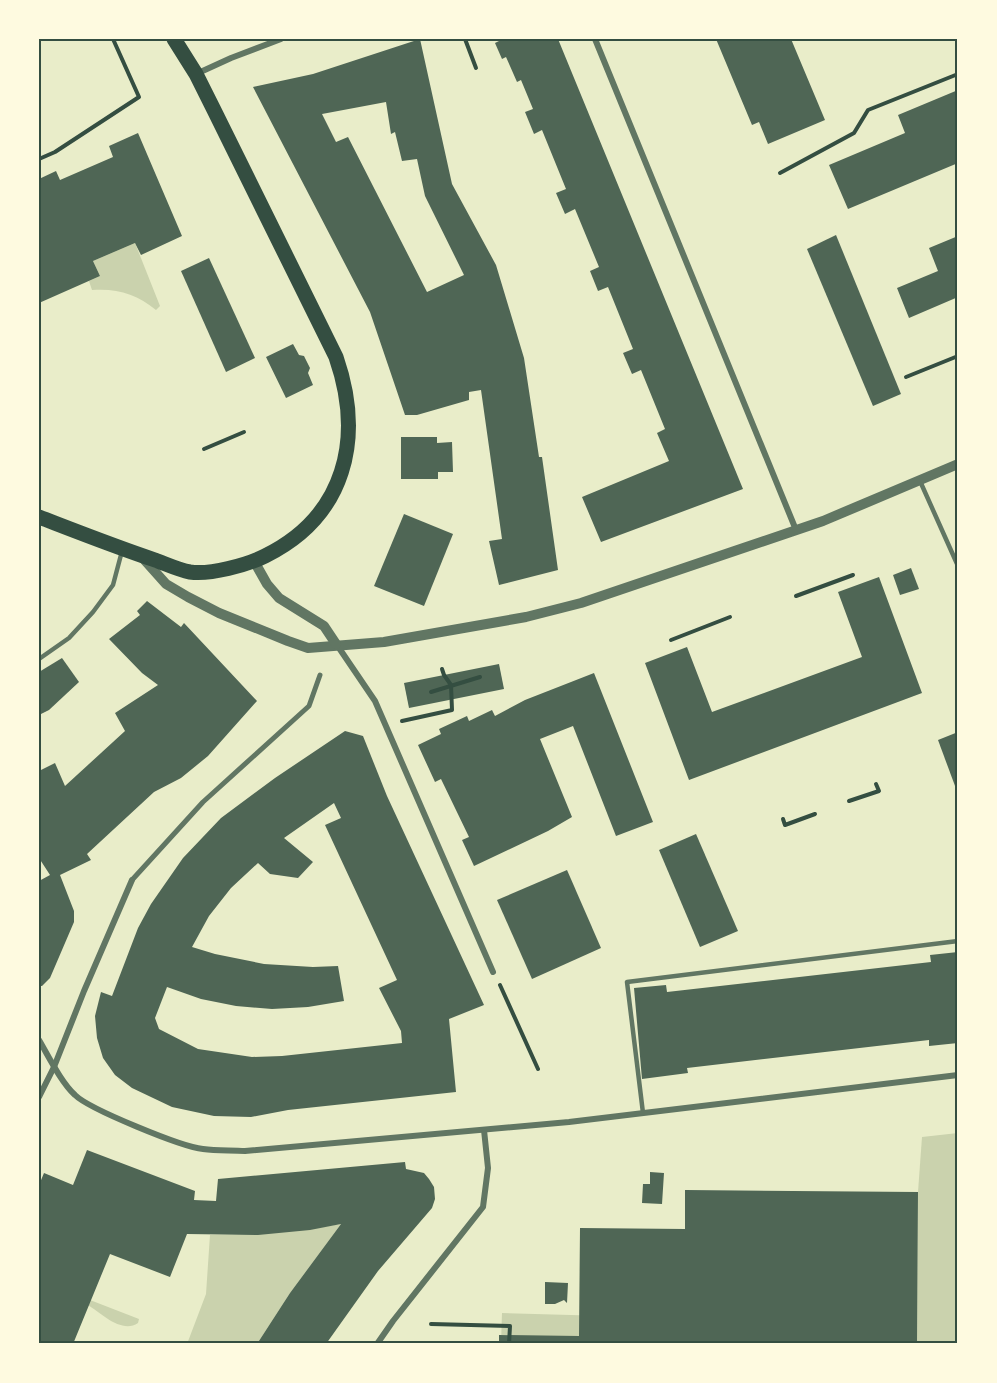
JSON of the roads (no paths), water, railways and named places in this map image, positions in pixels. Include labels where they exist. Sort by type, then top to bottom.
[{"type":"main road","points":[[39,517],[190,572],[236,568],[292,541],[307,527],[327,503],[345,464],[349,420],[345,383],[326,336],[196,74],[174,39]]},
{"type":"street","points":[[196,74],[281,39]]},
{"type":"street","points":[[595,39],[796,531]]},
{"type":"street","points":[[141,555],[166,584],[219,613],[308,648],[384,642],[526,617],[596,598],[796,531],[958,464]]},
{"type":"street","points":[[254,561],[267,584],[279,598],[324,626],[375,701],[493,972]]},
{"type":"street","points":[[39,1097],[54,1067],[132,880],[203,802],[309,706],[320,675]]},
{"type":"street","points":[[39,1040],[54,1067],[75,1095],[89,1104],[160,1136],[201,1149],[245,1151],[484,1130],[958,1075]]},
{"type":"street","points":[[377,1344],[483,1206],[488,1168],[484,1130]]},
{"type":"lane","points":[[920,481],[958,566]]},
{"type":"lane","points":[[39,659],[69,638],[93,612],[113,585],[122,549]]},
{"type":"lane","points":[[643,1113],[627,982],[958,941]]}]
